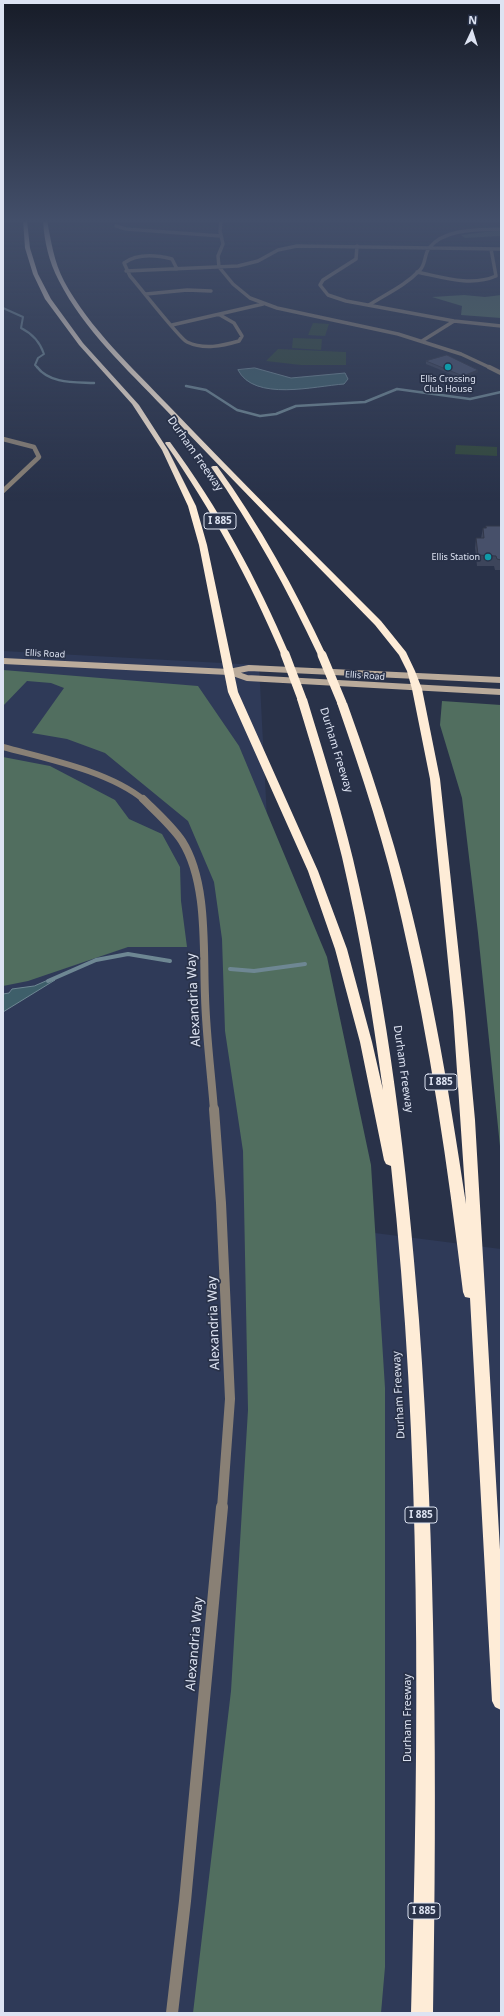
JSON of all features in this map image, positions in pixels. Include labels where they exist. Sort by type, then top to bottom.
[{"type":"highway","name":"Durham Freeway","points":[[60,314],[85,349],[133,401],[182,463],[218,518],[253,582],[285,654],[302,699],[336,808],[365,932],[390,1092],[404,1221],[416,1382],[423,1577],[426,1809],[422,2013]]},
{"type":"highway","name":"Durham Freeway","points":[[84,314],[108,345],[184,426],[222,476],[260,534],[297,602],[322,655],[342,703],[373,791],[411,930],[432,1034],[461,1221],[487,1473],[501,1701]]},
{"type":"highway","points":[[133,401],[165,450],[192,506],[203,545],[229,672],[237,702],[313,871],[342,949],[366,1042],[404,1221]]},
{"type":"highway","points":[[184,426],[378,623],[403,654],[413,675],[435,779],[459,1012],[468,1128],[487,1473]]},
{"type":"main road","name":"Ellis Road","points":[[3,661],[229,672],[249,668],[501,680]]},
{"type":"main road","name":"Ellis Road","points":[[229,672],[247,678],[417,689],[501,692]]},
{"type":"street","points":[[163,314],[186,342],[196,345],[222,346],[239,341],[242,336],[238,326],[234,321],[220,315]]},
{"type":"street","points":[[172,325],[224,314]]},
{"type":"street","points":[[301,314],[375,328],[422,341],[461,354],[501,373]]},
{"type":"street","points":[[421,314],[454,322],[501,326]]},
{"type":"street","points":[[422,341],[454,322]]},
{"type":"street","points":[[3,439],[34,447],[39,456],[3,491]]},
{"type":"street","name":"Alexandria Way","points":[[3,747],[83,769],[129,789],[143,799],[161,817],[185,846],[190,857],[198,885],[203,918],[205,997],[221,1203],[230,1399],[226,1462],[186,1894],[172,2013]]},
{"type":"shaded area","points":[[255,368],[291,378],[345,373],[348,379],[344,384],[302,389],[271,389],[257,386],[246,380],[238,370]]},
{"type":"shaded area","points":[[3,651],[259,665],[288,1222],[501,1249],[501,2013],[3,2013]]},
{"type":"shaded area","points":[[51,979],[55,980],[3,1012],[3,994],[9,993],[12,989],[34,986]]},
{"type":"green space","points":[[501,314],[501,318],[461,315]]},
{"type":"green space","points":[[313,323],[329,324],[325,336],[308,335]]},
{"type":"green space","points":[[293,338],[322,339],[321,350],[292,348]]},
{"type":"green space","points":[[278,349],[346,352],[346,365],[301,365],[266,361]]},
{"type":"green space","points":[[456,445],[497,447],[497,456],[455,454]]},
{"type":"green space","points":[[3,670],[198,686],[239,746],[327,957],[371,1165],[385,1388],[385,1967],[381,2013],[193,2013],[231,1691],[248,1410],[243,1151],[225,1031],[222,939],[214,882],[188,821],[105,753],[67,739],[32,733],[64,688],[51,683],[27,681],[3,706]]},
{"type":"green space","points":[[442,701],[501,705],[501,1156],[478,933],[462,798],[440,725]]},
{"type":"green space","points":[[3,757],[50,766],[115,800],[129,819],[162,834],[180,867],[181,901],[187,947],[128,947],[28,981],[3,986]]},
{"type":"building","name":"Ellis Crossing Club House","points":[[447,355],[478,370],[463,376],[426,361]]},
{"type":"building","points":[[486,526],[501,526],[501,560],[497,559],[496,556],[478,555],[476,538],[484,538],[483,528],[486,528]]},
{"type":"waterway","points":[[17,314],[23,317],[21,328],[36,339],[44,354],[38,358],[35,365],[37,367]]},
{"type":"waterway","points":[[37,367],[42,373],[49,377],[63,381],[94,383]]},
{"type":"waterway","points":[[186,386],[206,390],[237,410],[260,416],[276,414],[296,406],[365,402],[397,389],[470,399],[501,392]]},
{"type":"waterway","points":[[48,981],[96,960],[128,954],[170,961]]},
{"type":"waterway","points":[[230,969],[254,971],[305,964]]},
{"type":"place","name":"Ellis Crossing Club House","points":[[448,367]]},
{"type":"place","name":"Ellis Station","points":[[488,557]]}]
